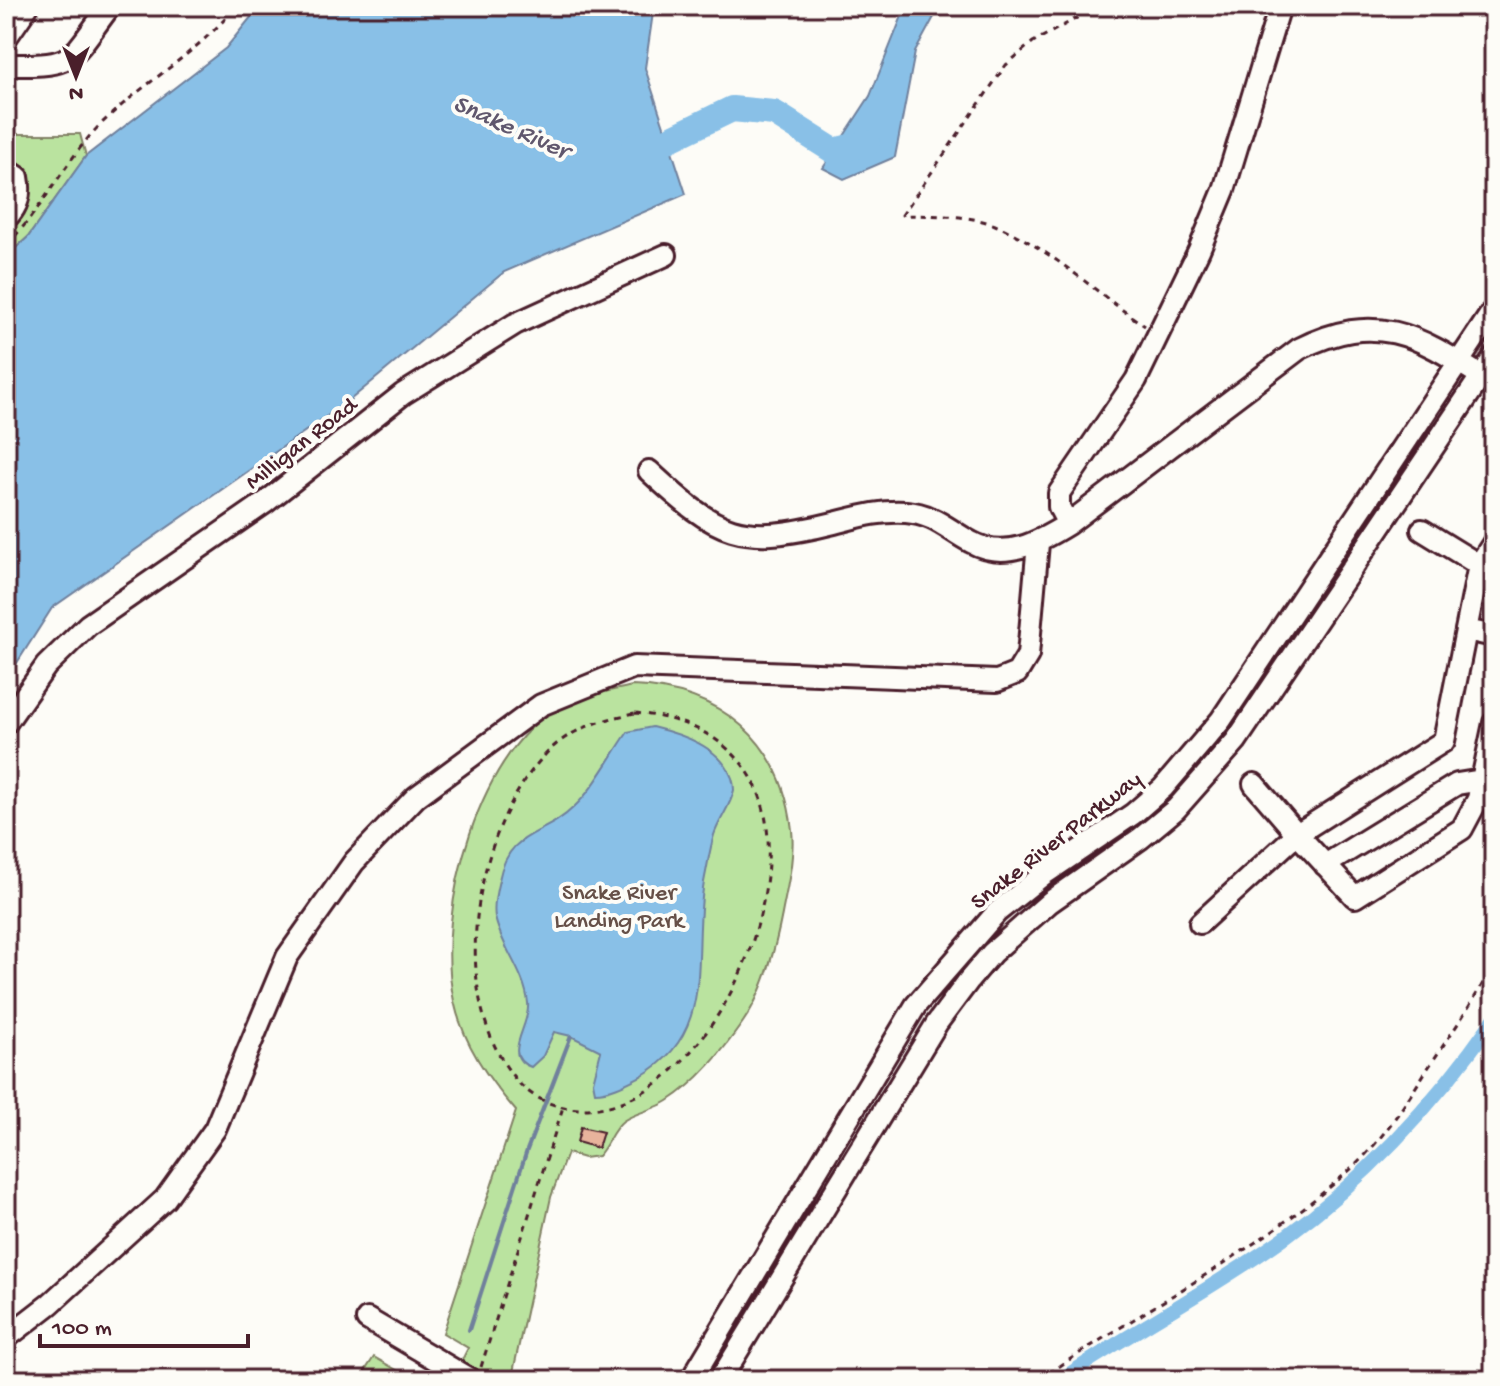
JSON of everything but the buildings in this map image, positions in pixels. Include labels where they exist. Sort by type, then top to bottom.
[{"type":"street","points":[[6,38],[28,6]]},
{"type":"street","points":[[6,65],[61,64],[72,57],[110,6]]},
{"type":"street","points":[[1068,524],[1059,507],[1059,493],[1111,419],[1160,337],[1224,190],[1280,6]]},
{"type":"street","points":[[6,169],[18,177],[20,190],[17,204],[6,218]]},
{"type":"street","name":"Milligan Road","points":[[6,723],[46,666],[88,625],[266,502],[403,394],[515,324],[666,255]]},
{"type":"street","name":"Snake River Parkway","points":[[691,1380],[916,1005],[997,912],[1043,875],[1133,814],[1194,753],[1221,720],[1494,309]]},
{"type":"street","points":[[649,471],[697,515],[733,531],[785,535],[881,512],[908,512],[929,516],[949,525],[972,543],[996,550],[1038,543],[1068,524],[1299,349],[1331,333],[1360,328],[1409,335],[1488,380]]},
{"type":"street","name":"Snake River Parkway","points":[[720,1380],[937,1023],[992,953],[1018,929],[1050,902],[1141,838],[1207,778],[1488,380],[1494,357]]},
{"type":"street","points":[[1422,530],[1479,565]]},
{"type":"street","points":[[1200,923],[1297,834],[1444,741],[1479,565],[1494,542]]},
{"type":"street","points":[[6,1338],[50,1304],[165,1199],[215,1129],[287,957],[354,862],[416,797],[541,705],[634,667],[997,681],[1017,673],[1028,655],[1038,543]]},
{"type":"street","points":[[1466,630],[1494,636]]},
{"type":"street","points":[[1254,784],[1355,897],[1462,829],[1478,799],[1494,723]]},
{"type":"street","points":[[1325,865],[1457,784],[1482,780]]},
{"type":"street","points":[[367,1319],[475,1375]]},
{"type":"path","points":[[6,245],[21,231],[66,163],[99,126],[236,6]]},
{"type":"path","points":[[1099,6],[1033,42],[1006,65],[902,215],[952,217],[994,225],[1052,259],[1160,337]]},
{"type":"path","points":[[635,713],[666,716],[724,745],[746,769],[759,797],[767,834],[766,876],[758,919],[745,964],[727,1002],[706,1036],[680,1064],[629,1099],[583,1110],[563,1107],[526,1092],[511,1075],[484,1022],[478,992],[475,939],[488,864],[519,791],[544,755],[568,736],[596,721],[635,713]]},
{"type":"path","points":[[1039,1380],[1101,1338],[1212,1273],[1354,1167],[1399,1114],[1479,991],[1494,962]]},
{"type":"path","points":[[475,1375],[563,1107]]},
{"type":"green space","points":[[6,134],[80,134],[86,156],[28,237],[6,257]]},
{"type":"green space","name":"Snake River Landing Park","points":[[632,686],[664,689],[719,709],[742,726],[760,746],[775,770],[786,798],[793,841],[776,942],[763,984],[750,1010],[709,1066],[668,1101],[623,1121],[598,1156],[584,1158],[567,1153],[551,1197],[513,1372],[508,1380],[452,1380],[468,1348],[443,1333],[516,1111],[478,1060],[454,1001],[450,965],[451,923],[458,878],[470,834],[487,791],[509,754],[536,723],[567,703]]},
{"type":"green space","points":[[374,1357],[414,1380],[359,1380]]},
{"type":"water","points":[[260,6],[654,6],[645,68],[686,194],[504,272],[350,400],[52,608],[6,680],[6,257],[28,237],[86,156],[226,48]]},
{"type":"water","points":[[906,6],[940,6],[915,52],[895,157],[844,179],[823,168],[870,96]]},
{"type":"water","points":[[652,727],[675,733],[709,750],[726,767],[734,790],[710,850],[701,904],[697,987],[692,1012],[682,1036],[666,1058],[641,1076],[613,1089],[595,1092],[593,1082],[601,1051],[571,1036],[554,1032],[543,1056],[531,1067],[518,1056],[517,1048],[528,1003],[522,981],[498,928],[495,898],[504,863],[511,851],[529,836],[562,817],[582,799],[628,732]]},
{"type":"waterway","name":"Snake River","points":[[634,147],[668,140],[732,109],[774,113],[834,151],[867,143]]},
{"type":"waterway","points":[[1060,1380],[1230,1274],[1315,1214],[1399,1137],[1449,1080],[1494,1019]]},
{"type":"waterway","points":[[469,1330],[527,1150],[571,1036]]}]
